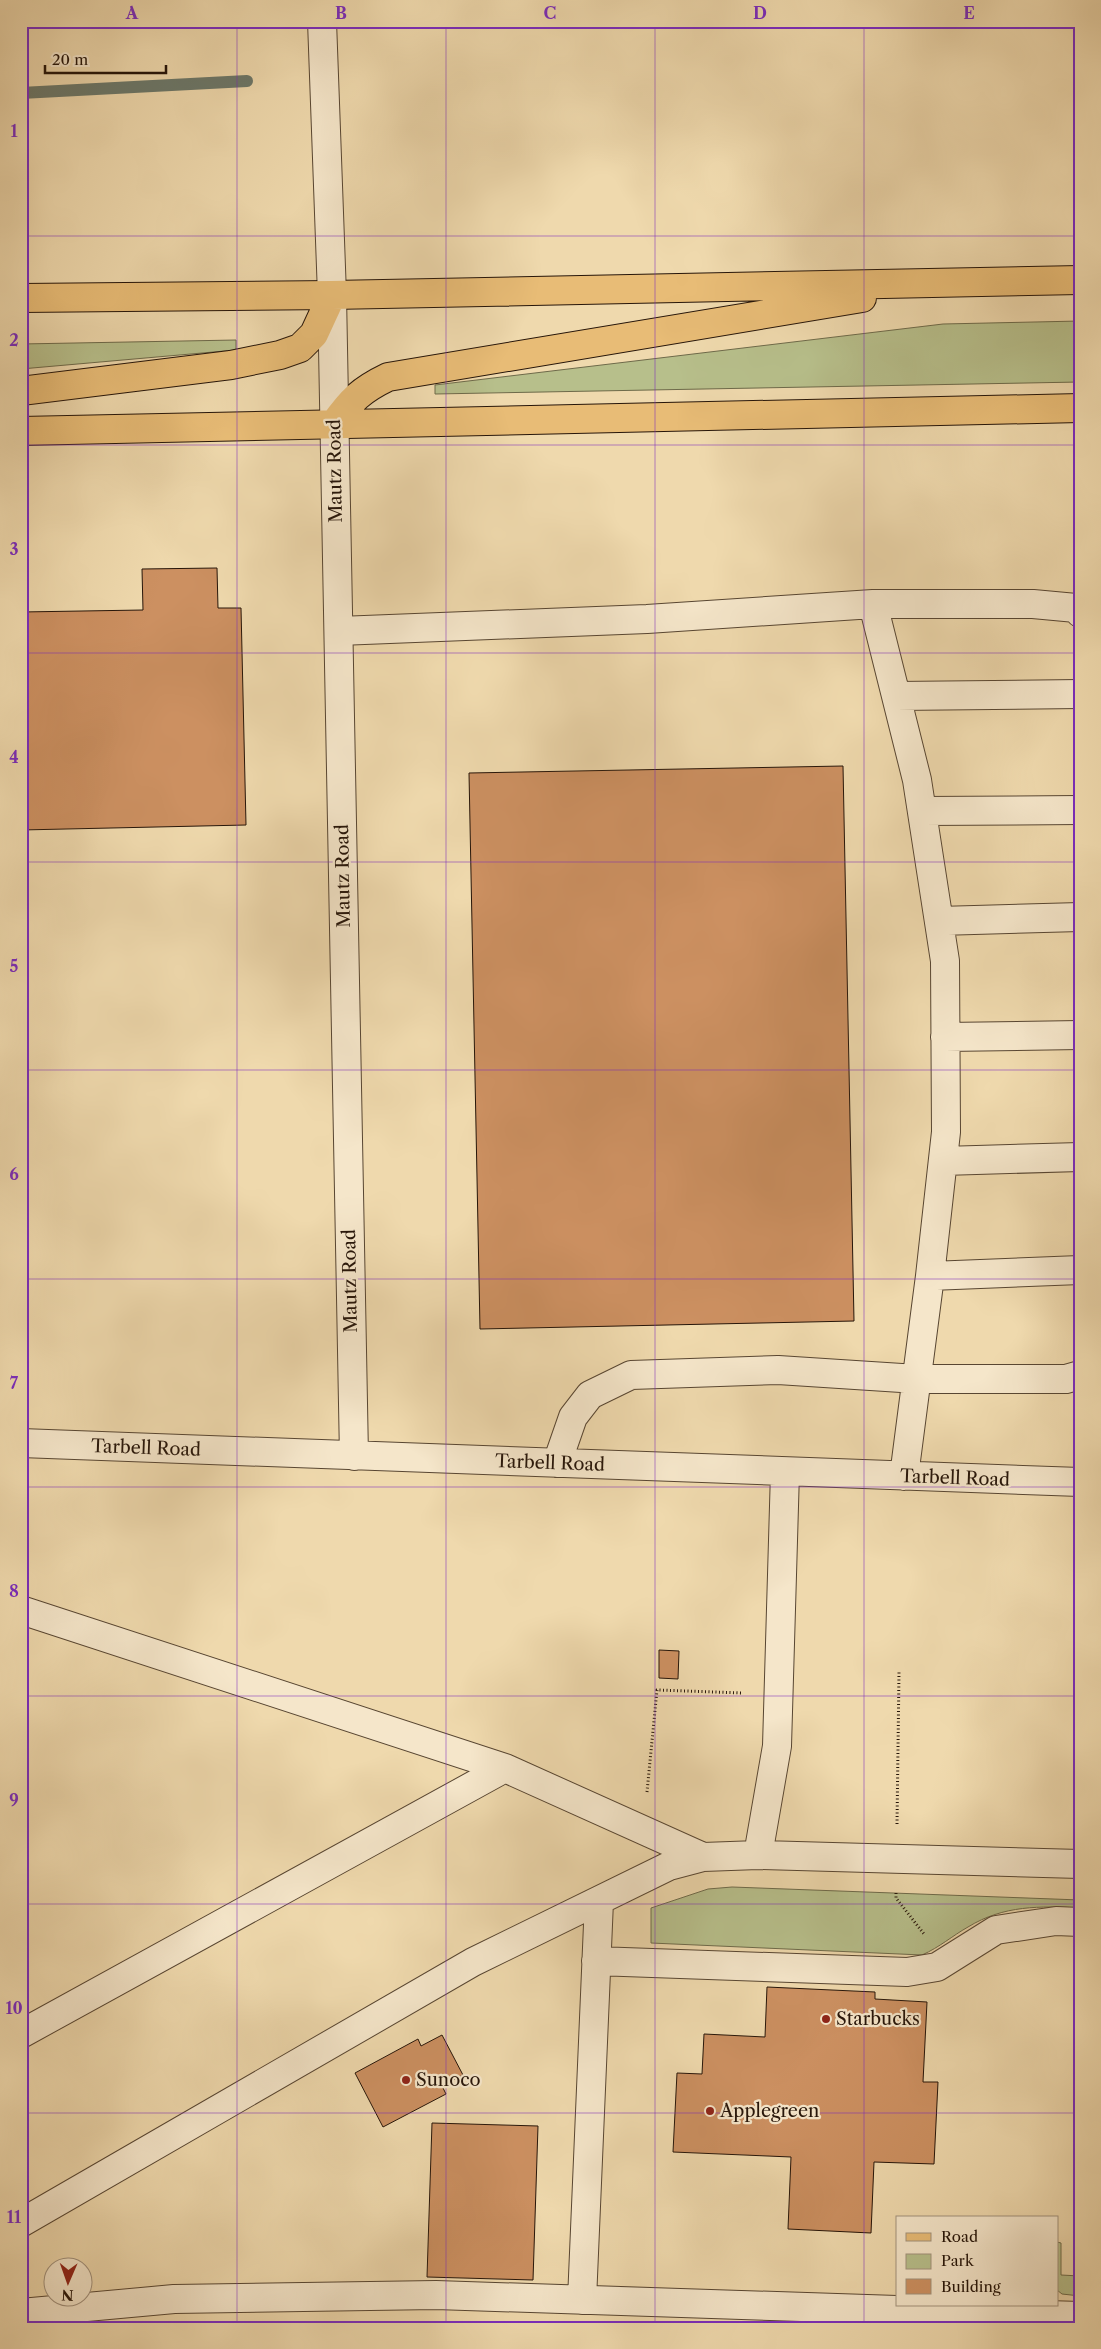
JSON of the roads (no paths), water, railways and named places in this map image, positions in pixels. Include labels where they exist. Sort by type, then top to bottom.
[{"type":"main road","points":[[21,298],[332,295],[1080,280]]},
{"type":"main road","points":[[334,424],[352,399],[368,386],[388,377],[958,282]]},
{"type":"main road","points":[[21,391],[231,365],[280,355],[300,348],[314,334],[332,295]]},
{"type":"main road","points":[[21,431],[1080,408]]},
{"type":"street","name":"Mautz Road","points":[[322,21],[332,295],[354,1456]]},
{"type":"street","points":[[874,604],[918,780],[945,961],[946,1132],[930,1276],[904,1476]]},
{"type":"street","points":[[338,631],[646,619],[874,604],[1033,604],[1076,608],[1080,613]]},
{"type":"street","points":[[896,696],[1080,694]]},
{"type":"street","points":[[922,811],[1080,810]]},
{"type":"street","points":[[939,921],[1080,917]]},
{"type":"street","points":[[945,1036],[1080,1035]]},
{"type":"street","points":[[943,1161],[1080,1157]]},
{"type":"street","points":[[930,1276],[1080,1270]]},
{"type":"street","points":[[556,1464],[573,1417],[590,1395],[632,1375],[778,1370],[917,1379],[1066,1378],[1080,1375]]},
{"type":"street","name":"Tarbell Road","points":[[21,1443],[1080,1482]]},
{"type":"street","points":[[758,1855],[777,1746],[785,1472]]},
{"type":"street","points":[[21,1610],[504,1768],[703,1857]]},
{"type":"street","points":[[21,2034],[504,1768]]},
{"type":"street","points":[[21,2223],[473,1962],[669,1866],[703,1857],[758,1855],[1080,1864]]},
{"type":"street","points":[[582,2300],[599,1901]]},
{"type":"street","points":[[596,1961],[907,1972],[937,1967],[996,1930],[1056,1921],[1080,1922]]},
{"type":"street","points":[[21,2313],[174,2299],[436,2295],[1080,2316]]},
{"type":"waterway","points":[[21,93],[247,81]]},
{"type":"place","name":"Starbucks","points":[[826,2019]]},
{"type":"place","name":"Sunoco","points":[[406,2080]]},
{"type":"place","name":"Applegreen","points":[[710,2111]]}]
